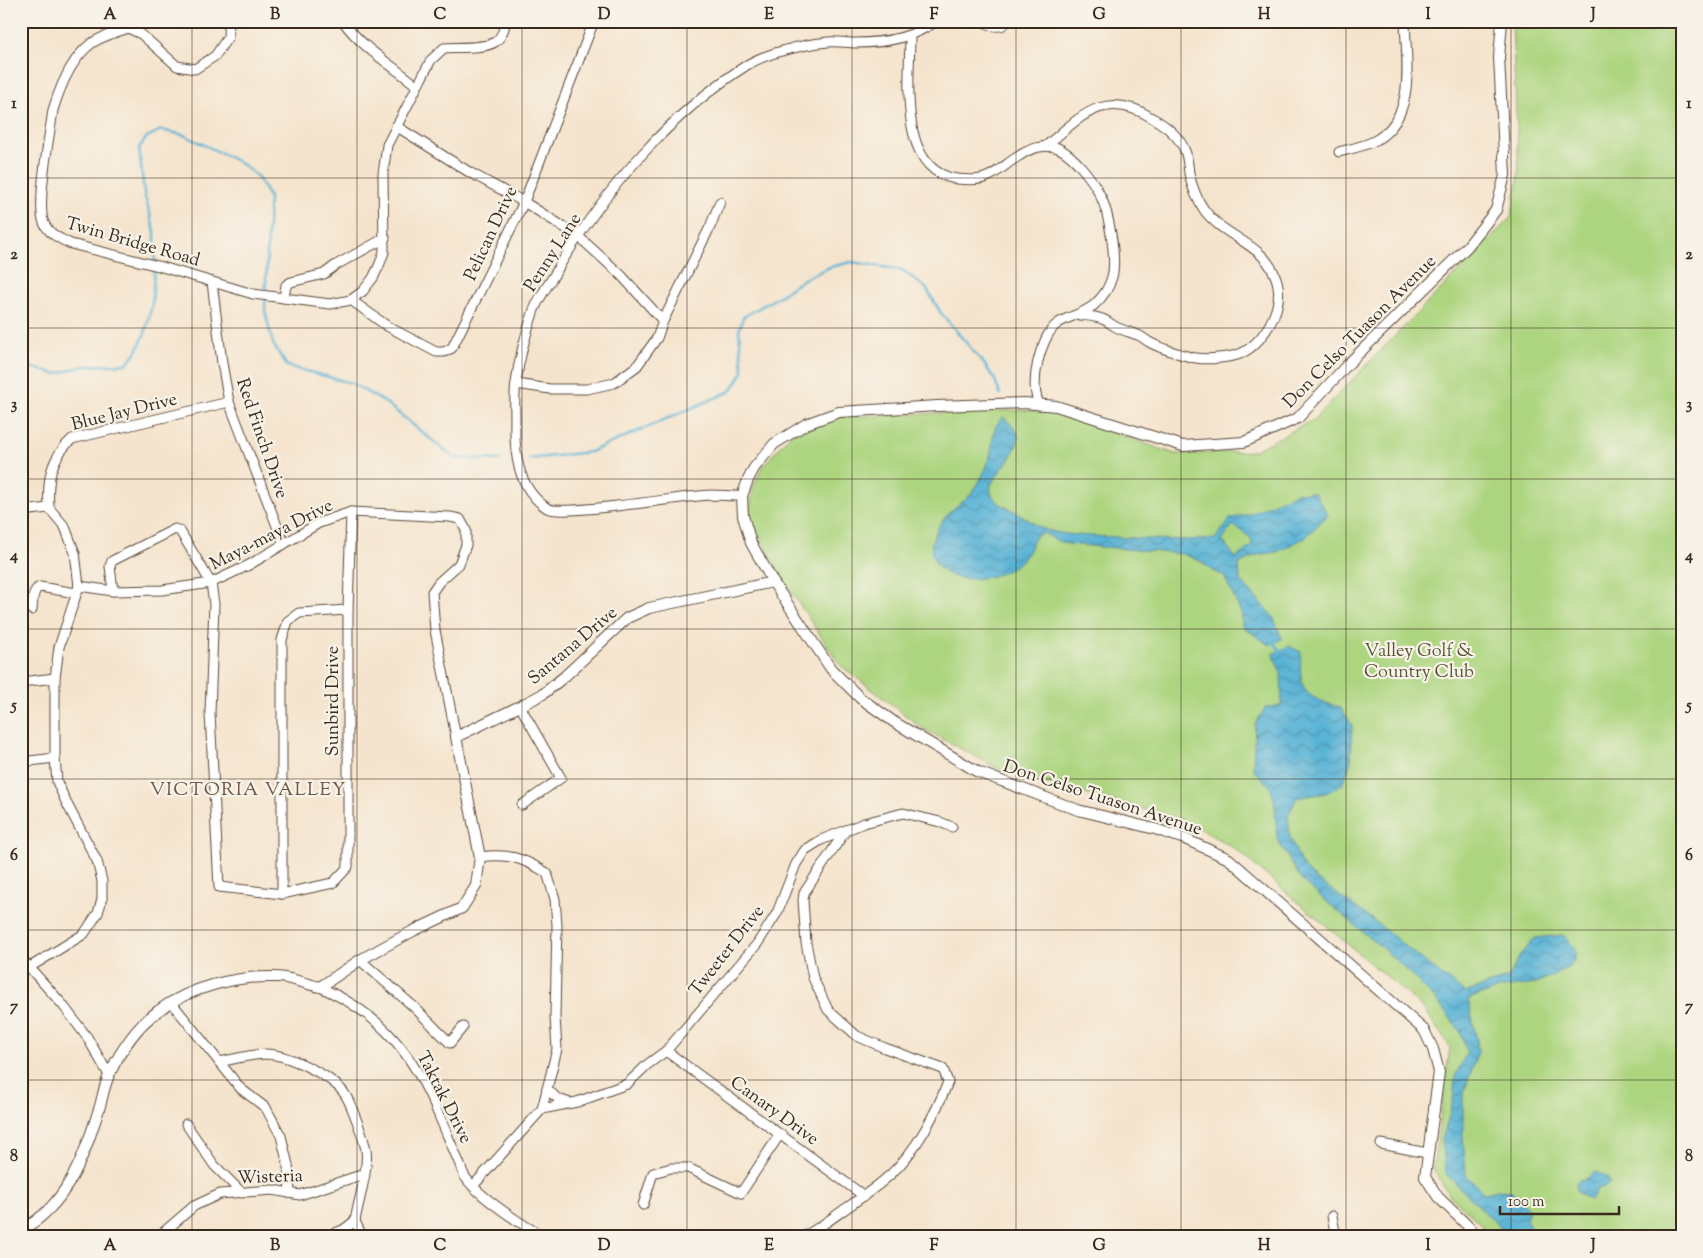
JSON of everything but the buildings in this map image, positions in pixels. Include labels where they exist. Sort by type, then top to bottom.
[{"type":"street","name":"Twin Bridge Road","points":[[229,21],[228,37],[215,56],[195,69],[177,66],[141,34],[128,28],[92,43],[72,63],[57,96],[53,110],[41,205],[44,223],[58,239],[71,244],[143,264],[162,267],[253,294],[330,304],[351,300]]},
{"type":"street","points":[[343,21],[362,44],[417,86]]},
{"type":"street","points":[[351,300],[363,290],[379,266],[384,252],[383,174],[387,145],[431,60],[444,48],[479,46],[495,42],[503,32],[506,21]]},
{"type":"street","name":"Pelican Drive","points":[[351,300],[387,326],[436,352],[444,352],[452,348],[524,202],[594,21]]},
{"type":"street","name":"Penny Lane","points":[[742,496],[710,495],[573,511],[549,509],[533,495],[521,476],[516,462],[514,442],[516,384],[535,308],[578,236],[633,164],[685,113],[748,64],[778,52],[828,42],[882,42],[910,36],[936,21]]},
{"type":"street","points":[[982,21],[998,27],[1003,26],[1008,21]]},
{"type":"street","points":[[1339,152],[1377,139],[1388,131],[1401,113],[1407,87],[1405,21]]},
{"type":"street","name":"Don Celso Tuason Avenue","points":[[1476,1237],[1471,1229],[1438,1197],[1424,1177],[1438,1072],[1433,1049],[1424,1030],[1229,859],[1186,839],[1155,829],[1078,810],[978,772],[860,698],[831,669],[773,582],[751,543],[743,516],[742,496],[754,468],[774,444],[806,424],[839,412],[1024,403],[1056,406],[1182,446],[1244,442],[1298,418],[1349,363],[1467,247],[1496,210],[1505,174],[1499,57],[1502,21]]},
{"type":"street","points":[[910,36],[908,88],[914,137],[924,161],[938,173],[952,178],[968,180],[987,177],[1020,155],[1036,147],[1046,146],[1058,148],[1073,159],[1102,197],[1108,219],[1114,262],[1112,276],[1107,289],[1099,300],[1080,315],[1056,325],[1049,334],[1040,351],[1036,365],[1036,398],[1040,405]]},
{"type":"street","points":[[1046,146],[1077,118],[1091,110],[1112,105],[1126,106],[1146,114],[1176,134],[1185,152],[1195,194],[1206,212],[1221,226],[1264,257],[1273,268],[1278,285],[1279,298],[1275,314],[1268,327],[1261,338],[1236,356],[1195,358],[1151,343],[1102,319],[1080,315]]},
{"type":"street","points":[[396,126],[469,172],[524,202],[578,236],[622,275],[663,321]]},
{"type":"street","points":[[516,384],[550,389],[587,388],[614,383],[637,366],[657,338],[663,321],[710,227],[720,202]]},
{"type":"street","points":[[282,298],[286,285],[291,282],[324,274],[336,265],[385,238]]},
{"type":"street","name":"Red Finch Drive","points":[[212,282],[229,402],[284,544]]},
{"type":"street","name":"Blue Jay Drive","points":[[49,508],[47,487],[50,474],[61,449],[72,439],[229,402]]},
{"type":"street","points":[[21,512],[49,508],[65,527],[75,553],[77,590],[58,647],[55,678],[55,758],[57,782],[97,861],[102,881],[102,899],[98,913],[84,934],[30,967]]},
{"type":"street","name":"Maya-maya Drive","points":[[32,610],[34,591],[40,586],[112,591],[162,590],[210,583],[249,565],[319,523],[351,512],[460,518],[466,530],[466,545],[459,564],[439,582],[432,592],[432,606],[480,857],[476,886],[462,908],[413,931],[360,960],[320,987]]},
{"type":"street","name":"Sunbird Drive","points":[[210,583],[214,604],[210,713],[219,887],[282,894],[333,883],[348,867],[348,610],[351,512]]},
{"type":"street","points":[[112,591],[110,566],[112,561],[175,529],[180,531],[210,583]]},
{"type":"street","name":"Santana Drive","points":[[456,736],[542,694],[565,676],[627,618],[649,608],[773,582]]},
{"type":"street","points":[[282,894],[282,640],[288,621],[299,613],[348,610]]},
{"type":"street","points":[[21,682],[55,678]]},
{"type":"street","points":[[520,706],[561,778],[522,805]]},
{"type":"street","points":[[21,762],[55,758]]},
{"type":"street","name":"Tweeter Drive","points":[[542,1109],[572,1103],[627,1084],[648,1064],[666,1051],[757,944],[777,913],[796,864],[805,850],[821,840],[864,823],[903,813],[940,822],[952,827]]},
{"type":"street","points":[[803,1237],[864,1196],[893,1172],[916,1143],[940,1104],[948,1082],[943,1068],[857,1036],[828,1010],[813,978],[806,943],[802,900],[804,893],[846,830]]},
{"type":"street","points":[[473,1186],[542,1109],[557,1049],[555,1017],[558,925],[555,899],[547,873],[528,862],[499,854],[480,857]]},
{"type":"street","points":[[21,958],[62,1004],[87,1037],[109,1074]]},
{"type":"street","points":[[360,960],[414,1007],[450,1043],[463,1027]]},
{"type":"street","name":"Taktak Drive","points":[[21,1230],[35,1222],[64,1192],[83,1158],[109,1074],[128,1041],[156,1012],[171,1002],[195,991],[231,980],[277,976],[320,987],[359,1008],[396,1041],[419,1075],[466,1178],[506,1213],[546,1237]]},
{"type":"street","points":[[171,1002],[241,1088],[266,1108],[281,1136],[288,1165],[290,1193]]},
{"type":"street","name":"Canary Drive","points":[[666,1051],[864,1196]]},
{"type":"street","points":[[218,1062],[268,1054],[297,1062],[328,1077],[346,1095],[366,1151],[364,1174],[355,1222],[360,1232],[366,1237]]},
{"type":"street","points":[[547,1089],[558,1099],[572,1103]]},
{"type":"street","points":[[186,1124],[214,1166],[242,1193]]},
{"type":"street","points":[[643,1205],[653,1173],[671,1168],[688,1168],[742,1193],[780,1134]]},
{"type":"street","points":[[1381,1144],[1427,1153]]},
{"type":"street","name":"Wisteria","points":[[158,1237],[194,1206],[220,1194],[273,1190],[300,1195],[364,1174]]},
{"type":"street","points":[[1332,1216],[1336,1237]]},
{"type":"street","points":[[325,1237],[343,1230],[355,1222]]},
{"type":"green space","name":"Valley Golf & Country Club","points":[[1512,21],[1682,21],[1682,1237],[1488,1237],[1482,1225],[1448,1194],[1433,1169],[1450,1047],[1422,1007],[1234,848],[1182,819],[1066,789],[999,769],[922,728],[840,665],[784,581],[749,516],[753,488],[762,467],[791,434],[839,417],[1020,410],[1056,412],[1175,454],[1253,451],[1313,420],[1511,217],[1519,175]]},
{"type":"water","points":[[1003,417],[1016,430],[1018,438],[1009,459],[991,485],[992,495],[1001,504],[1039,526],[1055,532],[1153,539],[1215,539],[1230,519],[1255,512],[1296,493],[1314,492],[1328,515],[1306,537],[1277,552],[1257,555],[1239,564],[1240,580],[1274,618],[1282,639],[1269,645],[1242,626],[1242,615],[1224,576],[1211,570],[1202,562],[1183,554],[1067,544],[1043,533],[1034,539],[1021,561],[1000,574],[965,579],[943,571],[934,560],[932,553],[933,538],[946,517],[967,498],[978,484],[988,462],[994,431]],"holes":[[[1233,525],[1251,538],[1252,545],[1236,558],[1222,540]]]},
{"type":"water","points":[[1289,646],[1301,652],[1302,683],[1306,690],[1318,700],[1340,707],[1352,725],[1351,761],[1343,784],[1326,793],[1297,798],[1288,816],[1290,837],[1301,863],[1312,876],[1372,919],[1465,993],[1509,977],[1520,955],[1535,938],[1563,935],[1573,945],[1576,954],[1571,966],[1535,984],[1503,988],[1468,999],[1478,1052],[1463,1095],[1466,1175],[1484,1193],[1498,1190],[1512,1191],[1529,1210],[1526,1220],[1535,1237],[1506,1237],[1499,1226],[1446,1174],[1442,1140],[1453,1102],[1455,1077],[1467,1051],[1460,1031],[1436,1000],[1395,959],[1301,880],[1277,839],[1275,805],[1271,788],[1253,769],[1255,724],[1265,708],[1282,705],[1281,673],[1273,654]]},
{"type":"water","points":[[1595,1172],[1606,1176],[1609,1184],[1604,1188],[1598,1188],[1590,1200],[1577,1192],[1576,1183],[1579,1180],[1585,1180]]},
{"type":"waterway","points":[[21,351],[30,367],[56,374],[84,366],[126,364],[137,351],[145,333],[152,305],[155,256],[155,232],[144,193],[139,148],[147,137],[161,130],[184,135],[239,162],[257,176],[269,197],[265,311],[273,344],[287,366],[351,383],[386,403],[454,458],[501,460]]},
{"type":"waterway","points":[[529,459],[590,452],[731,391],[743,372],[739,330],[743,317],[778,297],[804,279],[830,267],[852,262],[902,270],[926,288],[941,313],[985,365],[995,380],[1000,394]]},
{"type":"waterway","points":[[1272,640],[1281,652]]},
{"type":"district","name":"VICTORIA VALLEY","points":[[248,788]]}]
